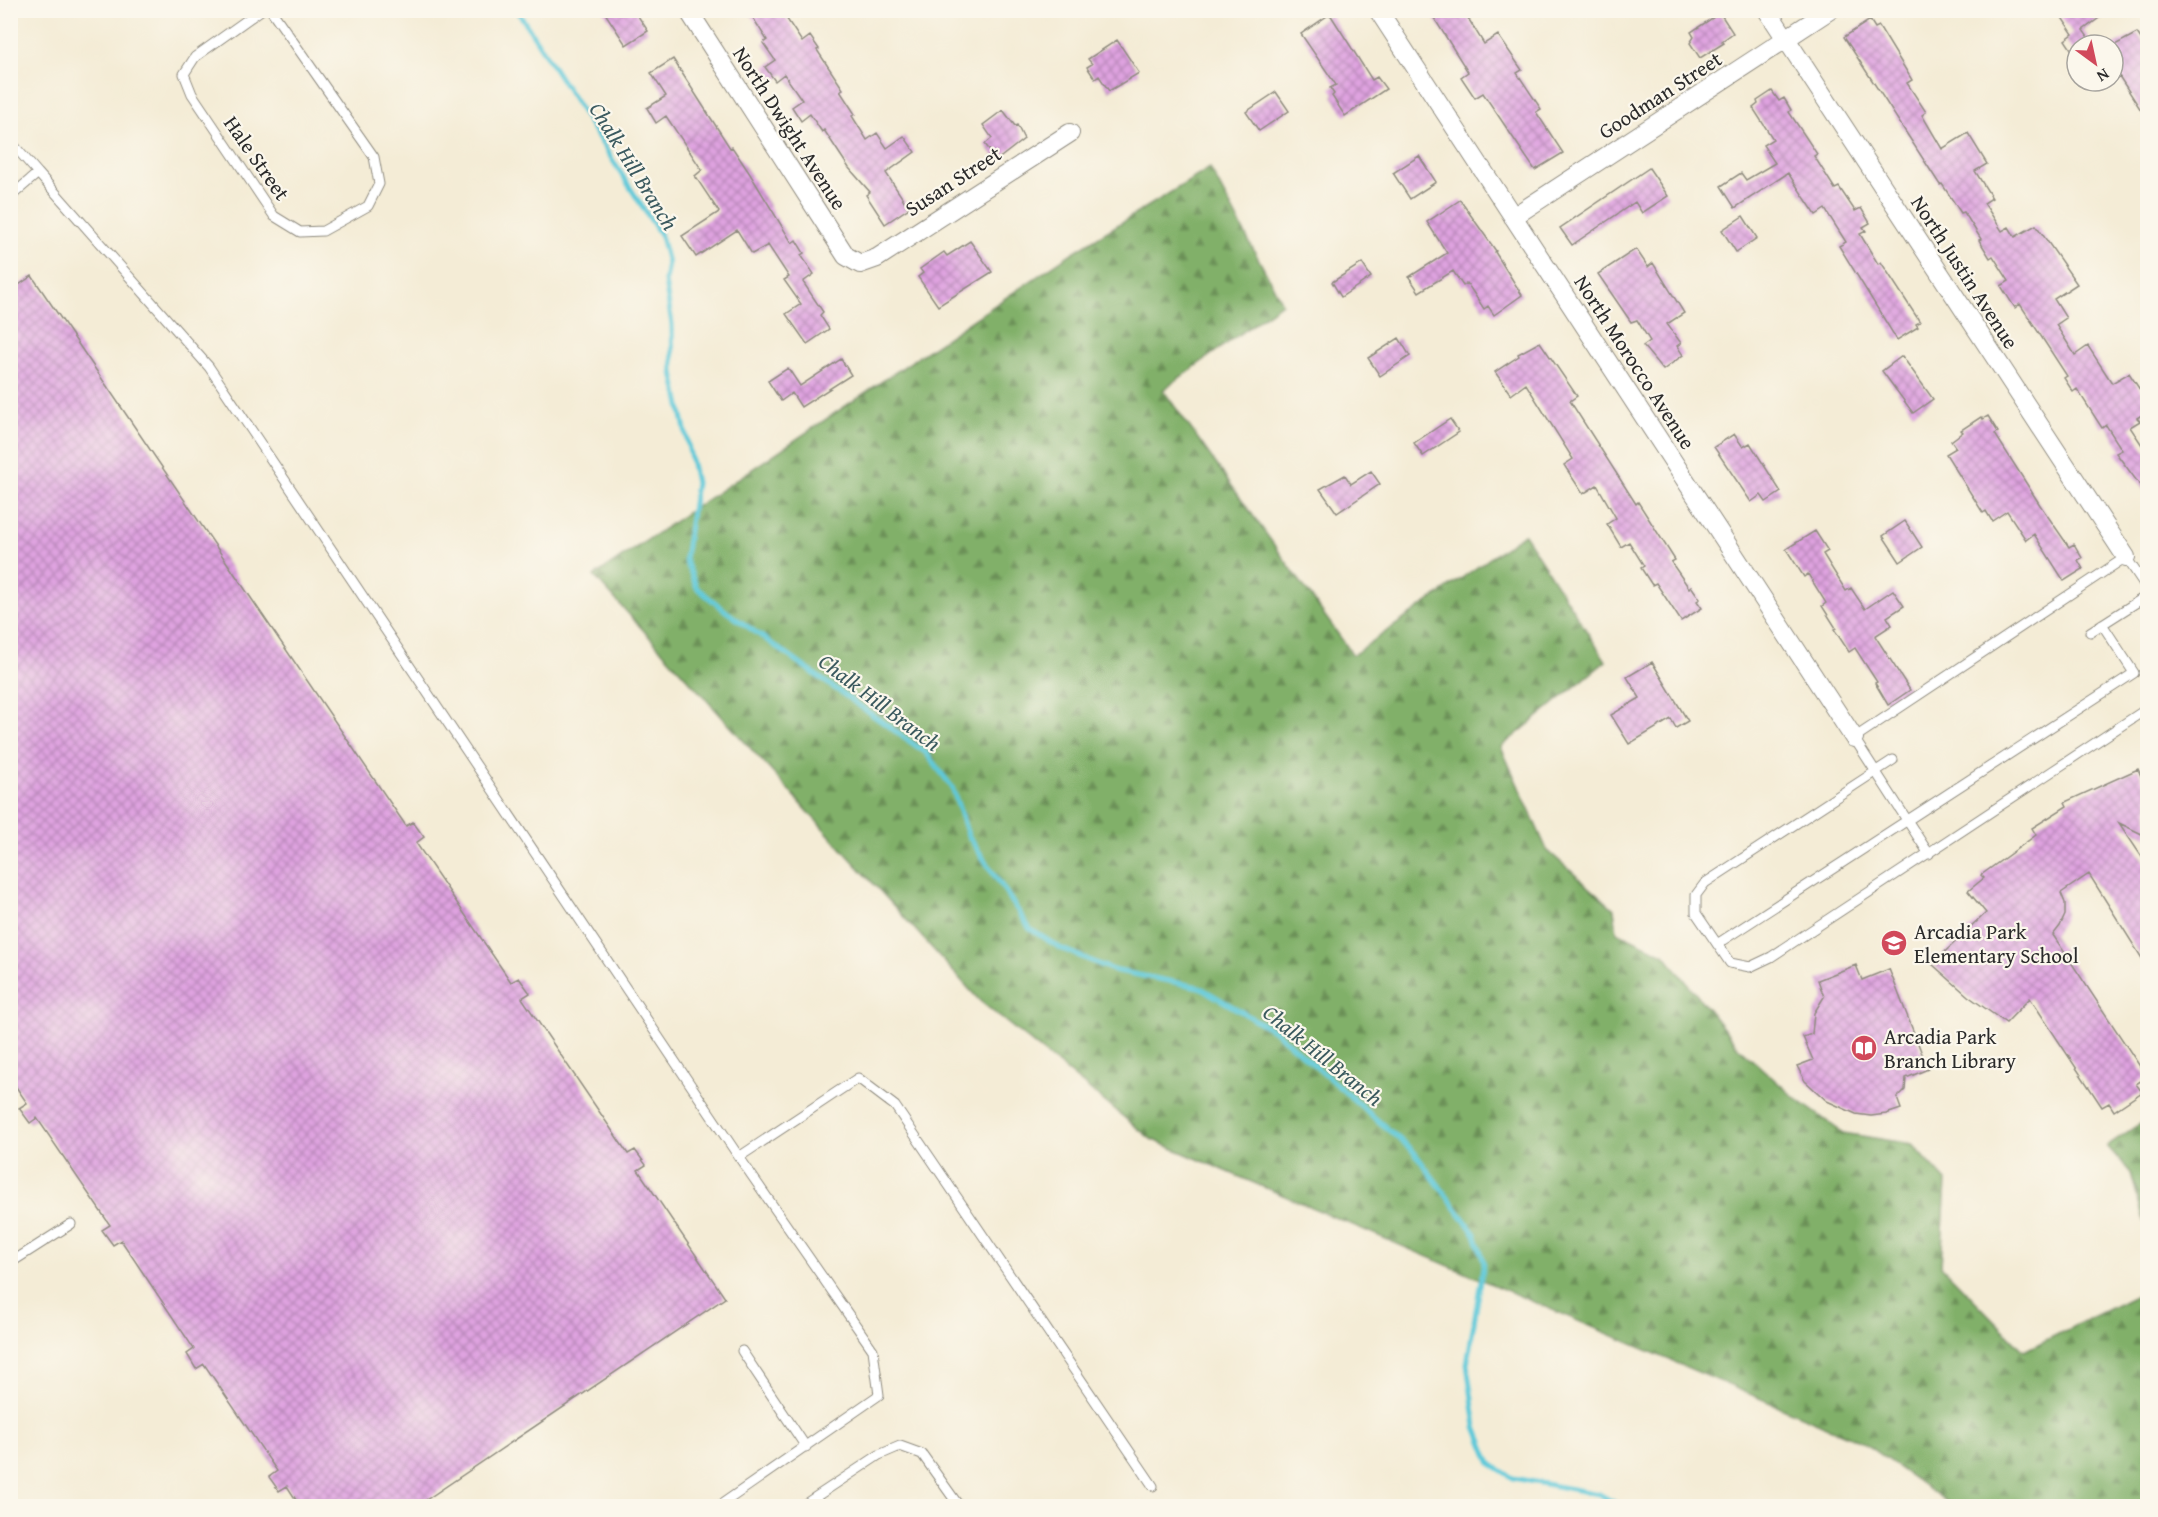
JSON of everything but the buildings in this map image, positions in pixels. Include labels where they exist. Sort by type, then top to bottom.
[{"type":"street","name":"North Dwight Avenue","points":[[688,10],[846,256],[860,264]]},
{"type":"street","name":"North Morocco Avenue","points":[[1378,10],[1854,738]]},
{"type":"street","name":"North Justin Avenue","points":[[1767,10],[2126,557]]},
{"type":"street","name":"Goodman Street","points":[[1514,217],[1830,10]]},
{"type":"street","name":"Susan Street","points":[[860,264],[876,258],[1070,132]]},
{"type":"lane","name":"Hale Street","points":[[261,10],[195,57],[184,74],[192,94],[274,216],[300,232],[323,231],[368,206],[379,184],[374,157],[271,10]]},
{"type":"lane","points":[[10,141],[209,367],[739,1157],[873,1350],[879,1395],[718,1506]]},
{"type":"lane","points":[[10,197],[38,173]]},
{"type":"lane","points":[[1929,854],[1854,738],[2126,557],[2148,592],[2090,632]]},
{"type":"lane","points":[[1717,944],[2134,673],[2102,624]]},
{"type":"lane","points":[[1893,760],[1705,883],[1696,896],[1696,913],[1730,963],[1750,967],[1772,957],[2148,708]]},
{"type":"lane","points":[[739,1157],[858,1078],[895,1106],[1153,1486]]},
{"type":"lane","points":[[10,1263],[71,1224]]},
{"type":"lane","points":[[742,1351],[806,1447]]},
{"type":"lane","points":[[802,1506],[879,1455],[900,1446],[922,1454],[959,1506]]},
{"type":"green space","points":[[1210,168],[1282,303],[1163,390],[1353,655],[1524,534],[1606,661],[1501,747],[1547,850],[1614,909],[1617,932],[1664,954],[1739,1048],[1794,1097],[1843,1133],[1912,1144],[1946,1181],[1941,1266],[2024,1351],[2147,1290],[2147,1506],[1953,1506],[1862,1442],[1151,1139],[980,1001],[594,576],[1072,253]]},
{"type":"green space","points":[[2147,1119],[2147,1225],[2131,1173],[2107,1146]]},
{"type":"waterway","name":"Chalk Hill Branch","points":[[517,10],[661,236],[668,263],[665,281],[672,324],[673,372],[696,483],[685,559],[697,588],[727,612],[926,753],[952,787],[968,835],[1030,929],[1060,948],[1113,970],[1199,987],[1276,1032],[1414,1152],[1475,1234],[1484,1262],[1467,1364],[1476,1427],[1491,1464],[1513,1478],[1599,1494],[1620,1506]]},
{"type":"place","name":"Arcadia Park Elementary School","points":[[1894,943]]},
{"type":"place","name":"Arcadia Park Branch Library","points":[[1864,1048]]}]
